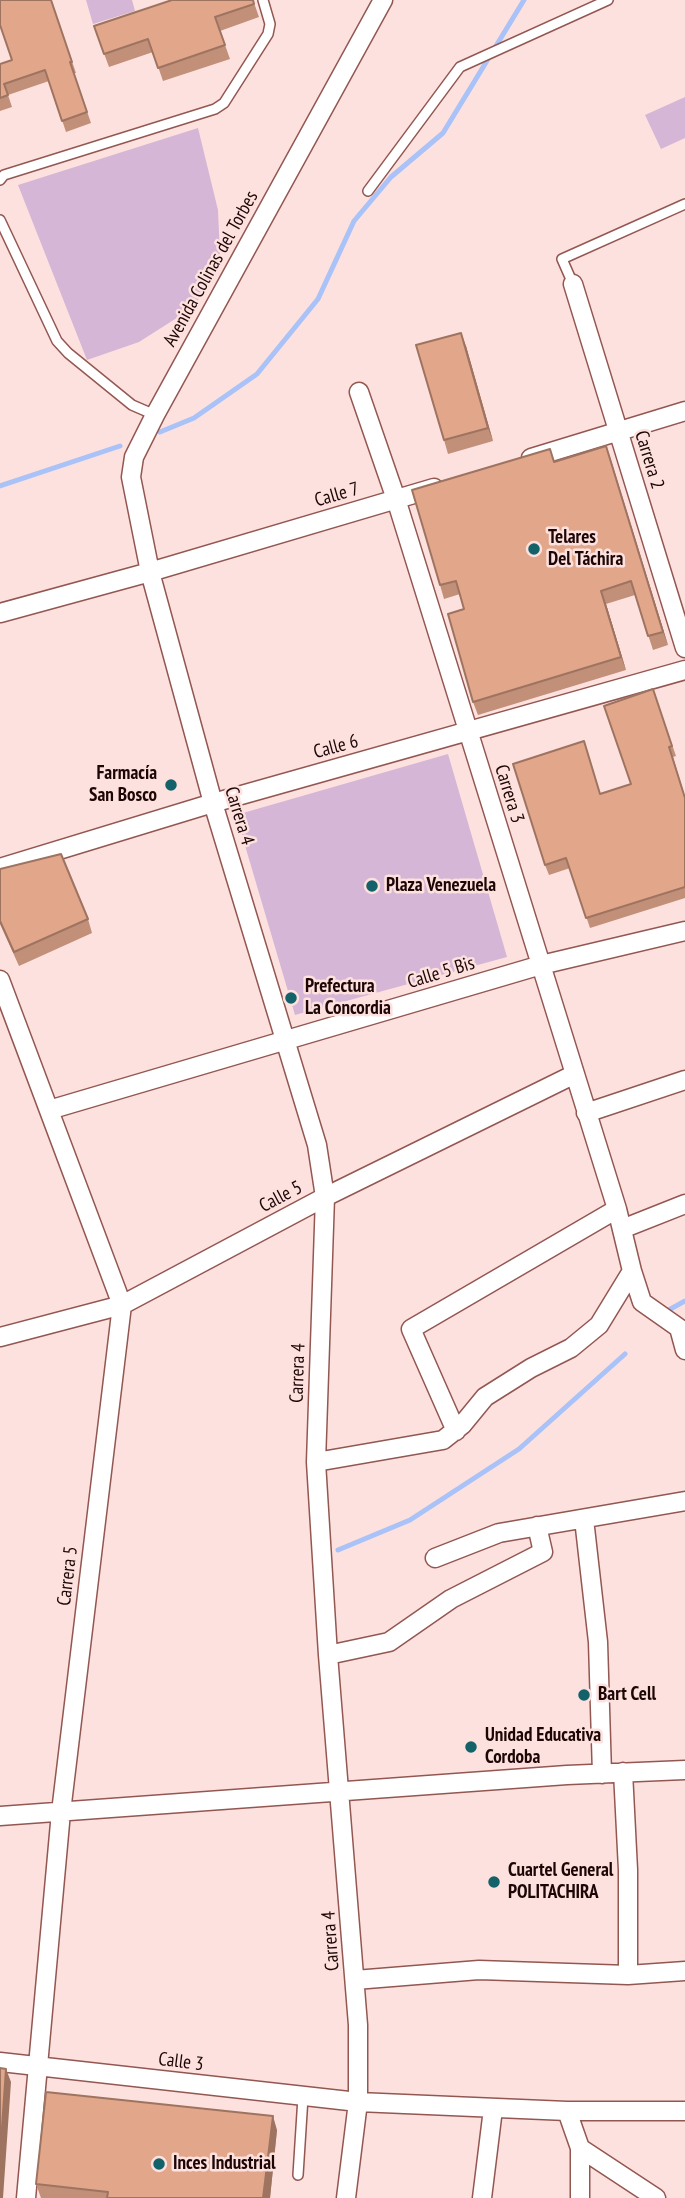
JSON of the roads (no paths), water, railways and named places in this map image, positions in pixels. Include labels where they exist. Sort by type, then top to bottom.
[{"type":"street","name":"Avenida Colinas del Torbes","points":[[150,572],[131,477],[134,457],[383,0]]},
{"type":"street","name":"Carrera 2","points":[[573,284],[685,648]]},
{"type":"street","name":"Carrera 3","points":[[359,392],[396,499],[617,1209],[642,1302],[679,1328],[685,1350]]},
{"type":"street","points":[[513,463],[685,411]]},
{"type":"street","name":"Calle 7","points":[[0,613],[150,572],[448,483]]},
{"type":"street","name":"Carrera 4","points":[[150,572],[213,803],[317,1145],[325,1197],[316,1462],[328,1655],[358,2025],[358,2102],[346,2198]]},
{"type":"street","name":"Calle 6","points":[[0,868],[213,803],[685,670]]},
{"type":"street","name":"Calle 5 Bis","points":[[49,1110],[541,965],[685,931]]},
{"type":"street","name":"Carrera 5","points":[[0,980],[122,1305],[61,1812],[26,2198]]},
{"type":"street","name":"Calle 5","points":[[0,1337],[122,1305],[325,1197],[575,1074]]},
{"type":"street","points":[[586,1112],[685,1080]]},
{"type":"street","points":[[622,1229],[685,1203]]},
{"type":"street","points":[[456,1431],[411,1329],[617,1209]]},
{"type":"street","points":[[316,1462],[443,1440],[456,1431],[485,1397],[531,1367],[571,1348],[599,1325],[632,1270]]},
{"type":"street","points":[[435,1558],[499,1533],[685,1502]]},
{"type":"street","points":[[584,1519],[598,1642],[602,1774]]},
{"type":"street","points":[[328,1655],[389,1642],[450,1599],[543,1552],[537,1526]]},
{"type":"street","points":[[0,1816],[340,1791],[685,1770]]},
{"type":"street","points":[[623,1772],[628,1870],[628,1975]]},
{"type":"street","points":[[355,1980],[479,1970],[628,1975],[685,1971]]},
{"type":"street","name":"Calle 3","points":[[0,2062],[358,2102]]},
{"type":"street","points":[[358,2102],[567,2112],[685,2111]]},
{"type":"street","points":[[482,2198],[493,2109]]},
{"type":"street","points":[[567,2112],[580,2148],[580,2198]]},
{"type":"street","points":[[580,2148],[656,2198]]},
{"type":"lane","points":[[0,180],[4,175],[215,109],[224,103],[268,34],[270,24],[263,0]]},
{"type":"lane","points":[[368,191],[460,67],[608,0]]},
{"type":"lane","points":[[573,284],[562,259],[685,204]]},
{"type":"lane","points":[[0,220],[57,341],[132,405],[155,415]]},
{"type":"lane","points":[[298,2175],[303,2097]]},
{"type":"waterway","points":[[160,432],[194,418],[257,374],[318,299],[354,221],[391,177],[443,133],[524,0]]},
{"type":"waterway","points":[[0,486],[120,446]]},
{"type":"waterway","points":[[665,1312],[685,1301]]},
{"type":"waterway","points":[[338,1550],[410,1520],[519,1449],[625,1354]]},
{"type":"place","name":"Telares Del Táchira","points":[[534,549]]},
{"type":"place","name":"Farmacía San Bosco","points":[[171,785]]},
{"type":"place","name":"Plaza Venezuela","points":[[372,886]]},
{"type":"place","name":"Prefectura La Concordia","points":[[291,998]]},
{"type":"place","name":"Bart Cell","points":[[584,1695]]},
{"type":"place","name":"Unidad Educativa Cordoba","points":[[471,1747]]},
{"type":"place","name":"Cuartel General POLITACHIRA","points":[[494,1882]]},
{"type":"place","name":"Inces Industrial","points":[[159,2164]]}]
